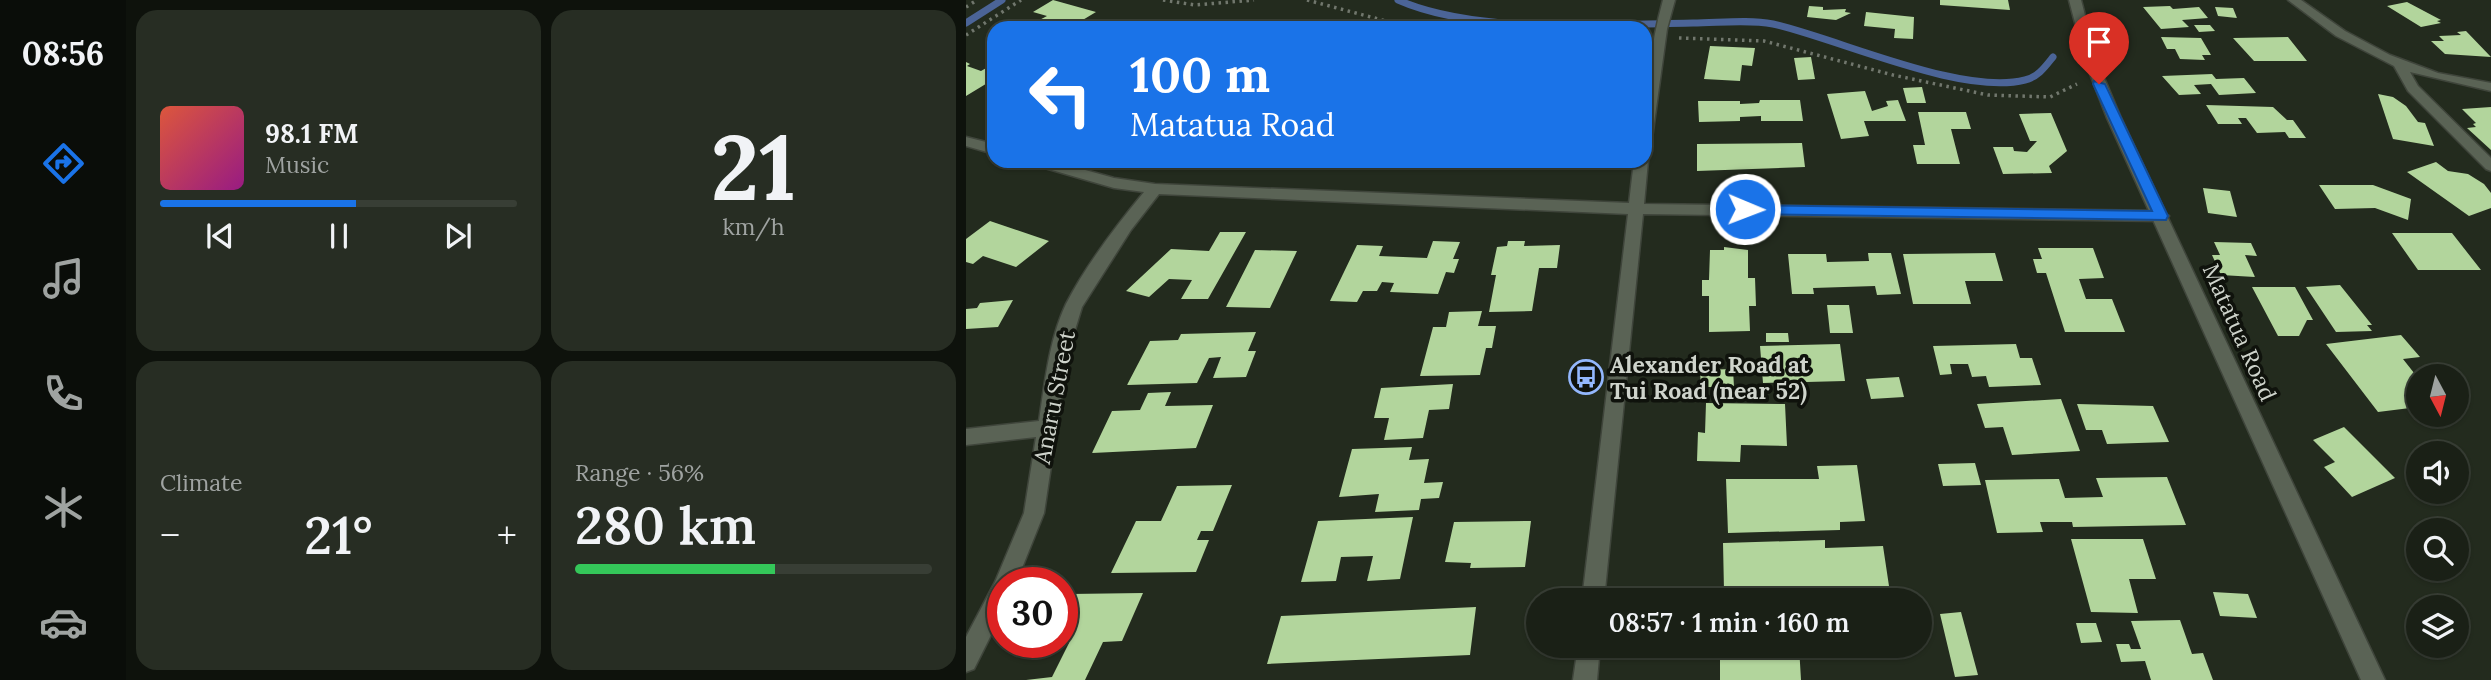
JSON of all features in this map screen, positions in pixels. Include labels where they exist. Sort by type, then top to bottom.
[{"type":"street","name":"Matatua Road","points":[[2075,0],[2082,42],[2099,84],[2373,680]]},
{"type":"street","points":[[2294,0],[2362,48],[2399,65],[2491,87]]},
{"type":"street","points":[[1652,92],[1667,6]]},
{"type":"street","points":[[2399,65],[2413,88],[2491,166]]},
{"type":"street","points":[[966,141],[987,147]]},
{"type":"street","points":[[1061,168],[1114,183],[1155,189],[1634,208],[2161,216]]},
{"type":"street","points":[[1594,588],[1634,208],[1641,168]]},
{"type":"street","name":"Anaru Street","points":[[1012,567],[1034,513],[1045,428],[1059,353],[1074,306],[1125,226],[1155,189]]},
{"type":"street","points":[[966,437],[1045,428]]},
{"type":"street","points":[[966,661],[987,620]]},
{"type":"street","points":[[1585,680],[1588,658]]},
{"type":"path","points":[[966,7],[977,0]]},
{"type":"path","points":[[988,21],[1021,0]]},
{"type":"path","points":[[1163,0],[1195,5],[1254,0]]},
{"type":"path","points":[[1307,0],[1386,21]]},
{"type":"path","points":[[966,35],[987,22]]},
{"type":"path","points":[[1661,34],[1764,41],[1893,75],[1989,95],[2050,97],[2077,84],[2099,84]]},
{"type":"building","points":[[1053,0],[1096,12],[1081,21],[1038,21],[1047,16],[1033,12]]},
{"type":"building","points":[[1940,0],[2008,0],[2010,10],[1940,5]]},
{"type":"building","points":[[2407,2],[2441,20],[2437,21],[2441,23],[2421,27],[2387,6]]},
{"type":"building","points":[[1809,6],[1823,7],[1823,10],[1846,9],[1845,12],[1851,13],[1836,20],[1807,17]]},
{"type":"building","points":[[2170,6],[2173,9],[2199,7],[2208,18],[2182,20],[2189,27],[2161,29],[2143,7]]},
{"type":"building","points":[[2215,7],[2233,8],[2237,18],[2218,16]]},
{"type":"building","points":[[1866,12],[1914,17],[1913,39],[1894,38],[1895,29],[1864,26]]},
{"type":"building","points":[[2194,25],[2210,25],[2215,31],[2199,32]]},
{"type":"building","points":[[2466,31],[2491,57],[2445,54],[2431,41],[2444,41],[2439,36],[2461,35],[2457,32]]},
{"type":"building","points":[[2161,37],[2201,38],[2211,55],[2202,55],[2205,60],[2180,59],[2175,49],[2167,49]]},
{"type":"building","points":[[2288,37],[2307,61],[2254,61],[2233,38]]},
{"type":"building","points":[[1710,46],[1755,48],[1752,66],[1742,65],[1740,81],[1704,79]]},
{"type":"building","points":[[1811,57],[1815,79],[1798,80],[1794,58]]},
{"type":"building","points":[[966,62],[970,64],[967,66],[981,71],[987,68],[987,83],[966,96]]},
{"type":"building","points":[[2212,74],[2216,79],[2244,78],[2256,93],[2219,95],[2211,84],[2194,85],[2201,94],[2179,95],[2162,76]]},
{"type":"building","points":[[1922,87],[1926,103],[1907,103],[1903,88]]},
{"type":"building","points":[[1865,91],[1872,111],[1888,106],[1886,101],[1898,100],[1906,121],[1864,121],[1869,136],[1841,139],[1827,94]]},
{"type":"building","points":[[2378,94],[2393,97],[2406,106],[2418,122],[2425,123],[2434,146],[2393,139]]},
{"type":"building","points":[[1760,100],[1800,100],[1803,121],[1761,121],[1761,116],[1740,117],[1740,121],[1699,122],[1698,101],[1740,101],[1740,104],[1759,103]]},
{"type":"building","points":[[2206,105],[2273,107],[2287,120],[2293,120],[2306,138],[2289,138],[2285,132],[2257,133],[2246,118],[2238,118],[2242,124],[2218,124]]},
{"type":"building","points":[[2491,107],[2491,150],[2467,128],[2476,127],[2473,124],[2476,123],[2462,109]]},
{"type":"building","points":[[1918,112],[1966,112],[1971,129],[1951,129],[1960,164],[1917,164],[1913,145],[1925,145]]},
{"type":"building","points":[[2051,113],[2067,151],[2049,166],[2052,173],[2003,174],[1993,147],[2013,147],[2014,151],[2027,152],[2037,141],[2030,141],[2019,114]]},
{"type":"building","points":[[1802,143],[1805,167],[1697,171],[1697,144]]},
{"type":"building","points":[[2436,162],[2448,171],[2468,174],[2484,184],[2491,193],[2491,208],[2469,216],[2407,172]]},
{"type":"building","points":[[1503,168],[1554,168],[1553,170]]},
{"type":"building","points":[[2319,185],[2373,185],[2411,199],[2408,220],[2375,208],[2335,209]]},
{"type":"building","points":[[2203,188],[2230,191],[2237,217],[2208,213]]},
{"type":"building","points":[[990,221],[1049,241],[1016,267],[983,256],[973,264],[966,262],[966,239]]},
{"type":"building","points":[[1220,232],[1246,232],[1208,299],[1181,299],[1192,280],[1169,279],[1149,297],[1126,291],[1171,249],[1209,251]]},
{"type":"building","points":[[2392,233],[2452,233],[2481,270],[2418,270]]},
{"type":"building","points":[[1433,241],[1460,242],[1453,259],[1459,259],[1454,273],[1446,272],[1438,294],[1390,292],[1394,283],[1382,282],[1377,291],[1363,291],[1357,302],[1330,301],[1357,245],[1383,246],[1379,256],[1427,258]]},
{"type":"building","points":[[1508,241],[1525,241],[1524,246],[1560,245],[1557,268],[1539,268],[1532,311],[1489,312],[1496,275],[1491,275],[1497,247],[1507,246]]},
{"type":"building","points":[[2214,242],[2251,243],[2257,256],[2245,255],[2255,277],[2221,275],[2212,255],[2220,255]]},
{"type":"building","points":[[1724,247],[1748,250],[1748,278],[1755,278],[1756,306],[1749,306],[1750,331],[1709,332],[1709,296],[1702,296],[1702,280],[1709,280],[1710,250],[1724,250]]},
{"type":"building","points":[[2038,248],[2093,248],[2104,278],[2079,279],[2086,299],[2112,299],[2125,332],[2065,332],[2046,273],[2037,273],[2033,259],[2042,259]]},
{"type":"building","points":[[1255,250],[1297,251],[1270,308],[1226,307]]},
{"type":"building","points":[[1868,253],[1891,253],[1901,294],[1877,295],[1875,286],[1813,288],[1814,294],[1792,294],[1788,254],[1826,254],[1827,262],[1869,261]]},
{"type":"building","points":[[1995,253],[2003,281],[1965,281],[1971,304],[1913,304],[1903,254]]},
{"type":"building","points":[[2340,285],[2372,325],[2367,325],[2372,331],[2336,332],[2306,287]]},
{"type":"building","points":[[2252,287],[2295,287],[2313,320],[2307,320],[2299,336],[2278,336]]},
{"type":"building","points":[[1013,300],[998,327],[966,329],[966,309],[977,308],[980,303]]},
{"type":"building","points":[[1827,305],[1849,305],[1853,333],[1830,333]]},
{"type":"building","points":[[1482,311],[1478,326],[1496,326],[1492,348],[1486,348],[1480,375],[1420,376],[1433,327],[1446,327],[1449,312]]},
{"type":"building","points":[[1256,332],[1248,351],[1256,351],[1246,377],[1213,378],[1221,357],[1209,358],[1197,383],[1127,385],[1150,341],[1178,340],[1181,334]]},
{"type":"building","points":[[1766,333],[1788,333],[1789,342],[1766,342]]},
{"type":"building","points":[[2401,335],[2420,357],[2403,359],[2407,364],[2406,408],[2378,412],[2326,344]]},
{"type":"building","points":[[1840,344],[1845,381],[1763,383],[1760,346]]},
{"type":"building","points":[[2016,344],[2020,358],[2032,358],[2041,385],[1989,387],[1986,376],[1972,377],[1968,364],[1950,364],[1952,374],[1940,375],[1933,346]]},
{"type":"building","points":[[1733,369],[1734,387],[1701,387],[1700,370]]},
{"type":"building","points":[[1899,377],[1904,397],[1871,399],[1866,379]]},
{"type":"building","points":[[1453,384],[1449,409],[1429,410],[1423,438],[1384,440],[1389,418],[1374,418],[1381,388]]},
{"type":"building","points":[[1171,392],[1165,406],[1213,405],[1196,448],[1092,453],[1112,411],[1140,410],[1148,393]]},
{"type":"building","points":[[2061,399],[2080,451],[2012,455],[2003,427],[1985,428],[1977,404]]},
{"type":"building","points":[[1706,403],[1785,404],[1787,446],[1741,445],[1740,462],[1697,461],[1698,432],[1705,433]]},
{"type":"building","points":[[2077,404],[2153,406],[2169,442],[2107,444],[2102,430],[2086,430]]},
{"type":"building","points":[[2344,427],[2395,478],[2352,497],[2324,467],[2335,462],[2313,440]]},
{"type":"building","points":[[1412,447],[1409,460],[1429,459],[1424,483],[1443,482],[1439,498],[1421,499],[1419,510],[1375,512],[1379,494],[1339,497],[1352,449]]},
{"type":"building","points":[[1975,463],[1981,485],[1943,486],[1938,464]]},
{"type":"building","points":[[1857,465],[1865,521],[1840,522],[1840,530],[1728,533],[1726,479],[1819,479],[1817,466]]},
{"type":"building","points":[[2167,477],[2186,525],[2073,527],[2072,522],[2040,522],[2043,532],[1997,533],[1985,480],[2059,479],[2065,498],[2103,497],[2096,478]]},
{"type":"building","points":[[1232,485],[1213,531],[1201,531],[1197,540],[1209,540],[1196,572],[1111,573],[1136,521],[1161,521],[1177,486]]},
{"type":"building","points":[[1413,517],[1400,579],[1367,581],[1373,556],[1341,557],[1336,581],[1301,582],[1318,521]]},
{"type":"building","points":[[1531,521],[1525,567],[1470,568],[1471,563],[1445,562],[1454,522]]},
{"type":"building","points":[[2071,539],[2143,539],[2156,579],[2129,579],[2138,613],[2091,612]]},
{"type":"building","points":[[1825,540],[1825,548],[1883,546],[1889,586],[1724,588],[1723,543]]},
{"type":"building","points":[[2213,592],[2248,594],[2257,618],[2220,616]]},
{"type":"building","points":[[1143,593],[1122,641],[1103,642],[1085,680],[1026,680],[1052,677],[1062,658],[1078,658],[1078,594]]},
{"type":"building","points":[[1476,607],[1470,655],[1267,664],[1281,616]]},
{"type":"building","points":[[1961,612],[1978,675],[1955,677],[1940,614]]},
{"type":"building","points":[[2180,620],[2192,654],[2203,653],[2213,680],[2151,680],[2145,661],[2121,662],[2116,644],[2129,644],[2131,649],[2141,649],[2131,621]]},
{"type":"building","points":[[2076,623],[2096,623],[2102,642],[2081,643]]},
{"type":"building","points":[[1720,658],[1800,658],[1801,680],[1720,680]]},
{"type":"waterway","points":[[966,23],[1002,0]]},
{"type":"waterway","points":[[1398,0],[1430,11],[1488,21]]},
{"type":"waterway","points":[[1652,24],[1773,24],[1900,64],[1968,80],[1999,83],[2030,79],[2053,57]]},
{"type":"place","name":"Alexander Road at Tui Road (near 52)","points":[[1586,377]]},
{"type":"route","points":[[1745,209],[2161,216],[2125,145],[2099,84]]}]
